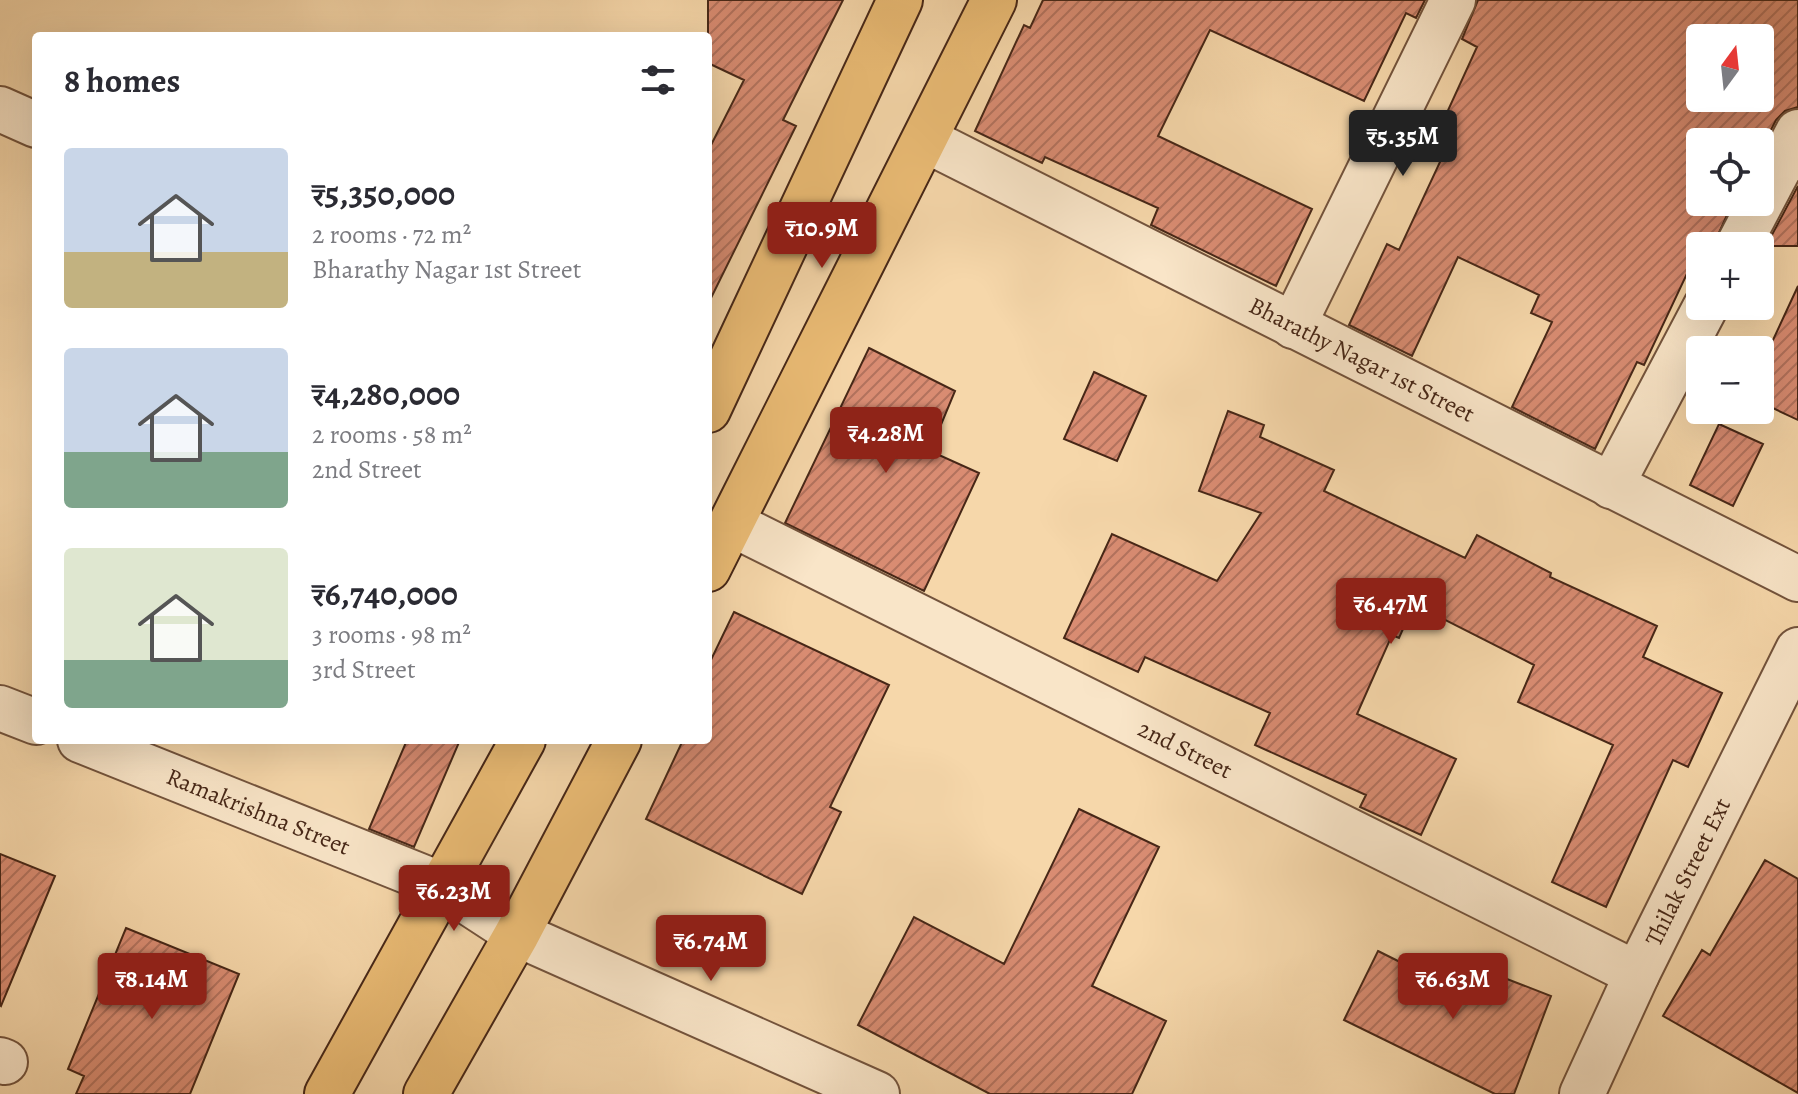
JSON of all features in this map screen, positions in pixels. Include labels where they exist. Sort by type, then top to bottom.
[{"type":"main road","points":[[712,401],[900,0]]},
{"type":"main road","points":[[712,562],[994,0]]},
{"type":"main road","points":[[327,1094],[521,744]]},
{"type":"main road","points":[[426,1094],[517,934],[617,744]]},
{"type":"street","points":[[1293,326],[1453,0]]},
{"type":"street","points":[[0,109],[32,123]]},
{"type":"street","points":[[1745,232],[1798,132]]},
{"type":"street","name":"Bharathy Nagar 1st Street","points":[[926,140],[1798,579]]},
{"type":"street","points":[[1611,486],[1699,320]]},
{"type":"street","name":"2nd Street","points":[[732,524],[1637,974]]},
{"type":"street","name":"Thilak Street Ext","points":[[1582,1094],[1637,974],[1798,650]]},
{"type":"street","points":[[0,708],[32,720]]},
{"type":"street","name":"Ramakrishna Street","points":[[90,744],[442,885],[517,934],[877,1094]]},
{"type":"building","points":[[708,0],[843,0],[783,120],[796,126],[712,296],[712,143],[744,80],[712,65],[712,32],[708,32]]},
{"type":"building","points":[[1043,0],[1425,0],[1416,18],[1406,13],[1364,101],[1210,30],[1158,136],[1312,209],[1276,286],[1151,225],[1158,208],[1045,157],[1042,163],[975,131],[1024,25],[1030,28]]},
{"type":"building","points":[[1478,0],[1798,0],[1798,107],[1785,111],[1772,128],[1686,128],[1686,216],[1727,216],[1719,232],[1686,232],[1686,276],[1644,365],[1637,362],[1595,449],[1512,407],[1552,322],[1531,313],[1539,295],[1458,257],[1412,356],[1349,325],[1387,244],[1399,250],[1447,147],[1434,141],[1477,47],[1462,39]]},
{"type":"building","points":[[1798,186],[1798,246],[1774,246],[1773,232]]},
{"type":"building","points":[[1798,286],[1798,420],[1774,409],[1774,338]]},
{"type":"building","points":[[869,348],[955,391],[930,451],[979,473],[924,591],[785,523]]},
{"type":"building","points":[[1094,372],[1146,396],[1117,461],[1064,439]]},
{"type":"building","points":[[1228,411],[1264,425],[1260,437],[1334,470],[1324,491],[1465,558],[1477,535],[1551,573],[1550,577],[1657,626],[1643,657],[1722,693],[1688,767],[1673,760],[1606,907],[1552,882],[1613,745],[1518,702],[1534,665],[1414,604],[1399,638],[1392,635],[1357,714],[1456,759],[1421,835],[1360,807],[1366,795],[1255,745],[1270,713],[1145,657],[1138,672],[1064,638],[1112,534],[1217,581],[1261,513],[1199,491]]},
{"type":"building","points":[[1719,424],[1763,444],[1733,506],[1690,485]]},
{"type":"building","points":[[734,612],[889,685],[830,807],[841,812],[802,894],[646,819],[681,744],[712,744],[712,658]]},
{"type":"building","points":[[405,744],[458,744],[414,847],[369,829]]},
{"type":"building","points":[[1079,809],[1159,847],[1092,986],[1166,1021],[1132,1094],[990,1094],[858,1025],[914,917],[1004,964]]},
{"type":"building","points":[[0,854],[55,876],[1,1006],[0,1005]]},
{"type":"building","points":[[1765,860],[1798,879],[1798,1093],[1663,1016],[1702,950],[1710,955]]},
{"type":"building","points":[[126,928],[239,974],[190,1094],[76,1094],[84,1076],[68,1069]]},
{"type":"building","points":[[1378,951],[1460,992],[1471,965],[1551,996],[1514,1094],[1495,1094],[1344,1020]]}]
